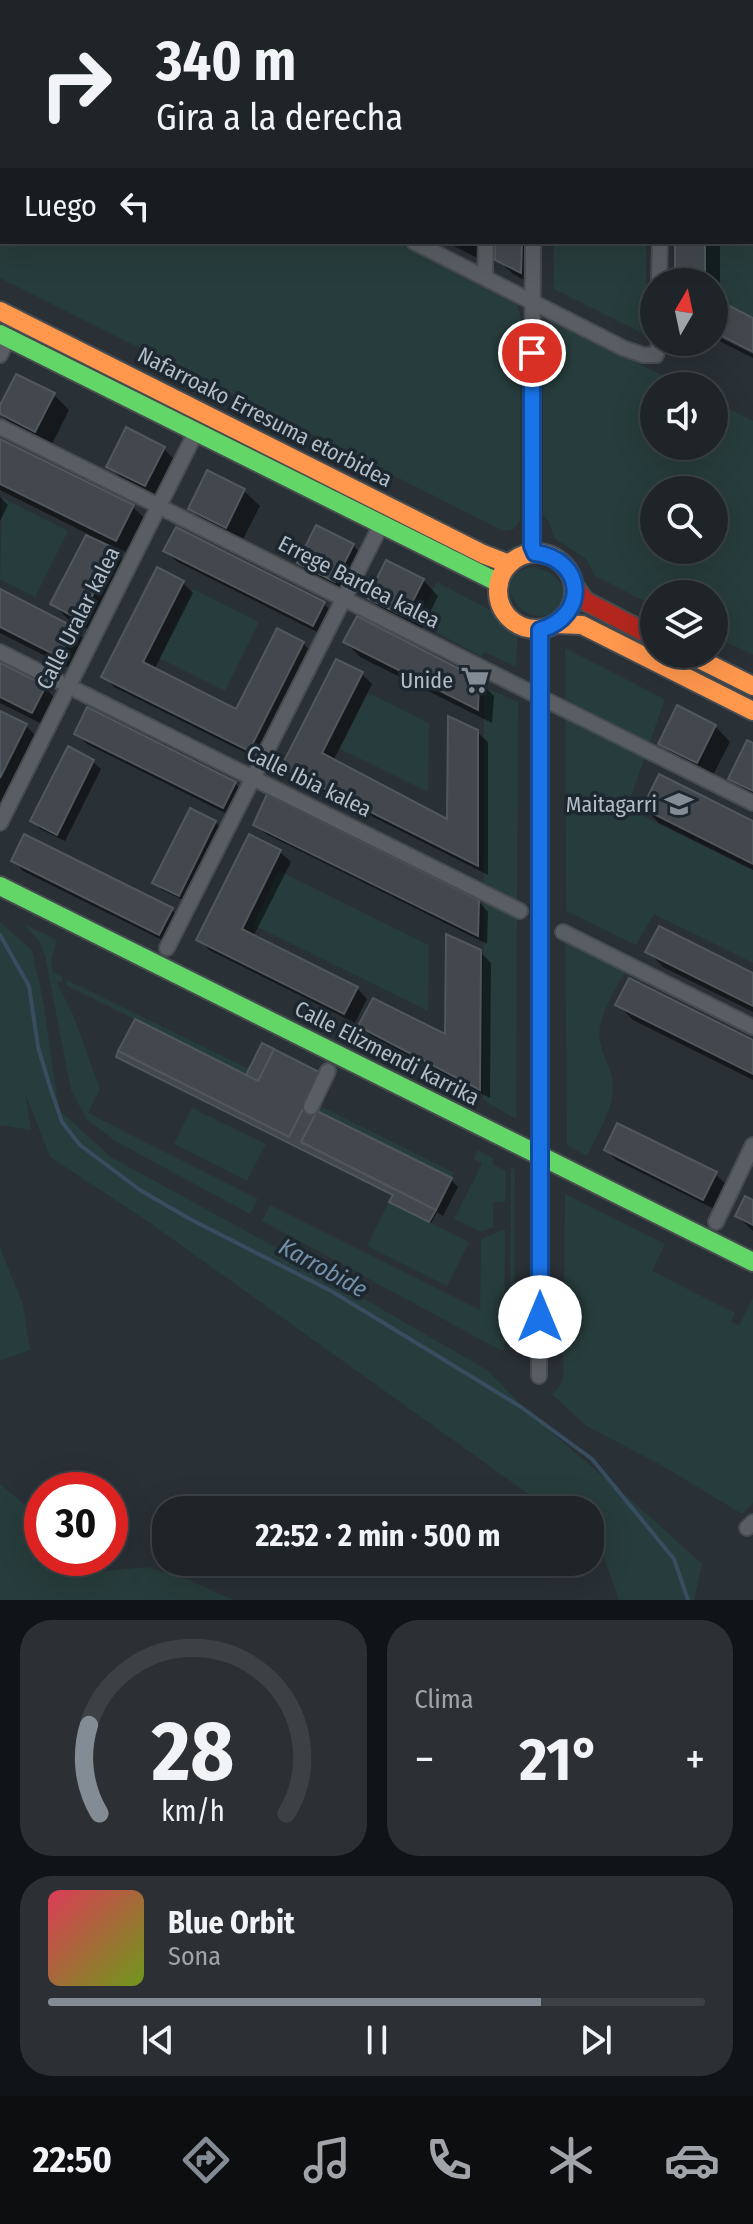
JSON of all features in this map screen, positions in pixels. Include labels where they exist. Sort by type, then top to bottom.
[{"type":"street","points":[[418,244],[640,354]]},
{"type":"street","points":[[485,277],[486,244]]},
{"type":"street","points":[[533,244],[531,535],[535,553]]},
{"type":"street","points":[[659,268],[660,244]]},
{"type":"street","name":"Nafarroako Erresuma etorbidea","points":[[0,311],[483,554],[509,564]]},
{"type":"street","name":"Nafarroako Erresuma etorbidea","points":[[3,342],[196,432],[499,583]]},
{"type":"street","name":"Errege Bardea kalea","points":[[0,427],[753,803]]},
{"type":"street","name":"Calle Uralar kalea","points":[[0,823],[196,432]]},
{"type":"street","points":[[167,948],[381,525]]},
{"type":"street","points":[[640,630],[582,598],[569,570],[548,554],[526,554],[509,564],[499,583],[498,595],[507,617],[528,629],[571,623],[582,625],[753,711]]},
{"type":"street","points":[[548,627],[564,619],[573,604],[574,586]]},
{"type":"street","points":[[539,1376],[548,627]]},
{"type":"street","points":[[0,652],[58,681]]},
{"type":"street","points":[[717,668],[753,686]]},
{"type":"street","name":"Calle Ibia kalea","points":[[78,691],[520,911]]},
{"type":"street","name":"Calle Elizmendi karrika","points":[[0,886],[753,1262]]},
{"type":"street","points":[[563,932],[753,1027]]},
{"type":"street","name":"Calle Elizmendi karrika","points":[[311,1107],[328,1071]]},
{"type":"street","points":[[716,1222],[753,1145]]},
{"type":"green space","points":[[0,244],[399,244],[517,302],[521,319],[520,521],[514,529],[504,531],[0,278]]},
{"type":"green space","points":[[554,244],[646,244],[646,268],[640,268],[640,332],[554,289]]},
{"type":"green space","points":[[706,244],[753,244],[753,318],[728,305],[728,268],[705,268]]},
{"type":"green space","points":[[551,320],[655,372],[640,372],[640,460],[728,460],[728,408],[753,421],[753,655],[728,643],[728,580],[640,580],[640,599],[595,576],[586,559],[554,538],[543,515],[543,323]]},
{"type":"green space","points":[[2,498],[68,531],[35,597],[0,579]]},
{"type":"green space","points":[[529,567],[544,570],[561,584],[561,606],[549,614],[536,616],[525,612],[511,594],[510,583],[516,574]]},
{"type":"green space","points":[[437,582],[496,613],[504,623],[518,631],[516,667],[484,652],[482,657],[417,622]]},
{"type":"green space","points":[[193,589],[259,622],[225,691],[159,658]]},
{"type":"green space","points":[[565,648],[665,699],[627,808],[753,870],[753,963],[654,914],[636,945],[566,911]]},
{"type":"green space","points":[[484,687],[518,702],[516,1119],[483,1100]]},
{"type":"green space","points":[[368,693],[429,723],[428,792],[340,749]]},
{"type":"green space","points":[[279,871],[429,945],[428,1011],[253,925]]},
{"type":"green space","points":[[0,922],[32,950],[44,1005],[59,1110],[111,1157],[275,1247],[487,1370],[529,1413],[702,1564],[694,1600],[619,1600],[604,1557],[604,1496],[531,1496],[147,1221],[50,1157],[26,1096],[31,1130],[0,1125]]},
{"type":"green space","points":[[24,924],[57,940],[51,960],[53,973],[63,977],[61,982],[56,981],[74,1017],[100,1089],[88,1113],[258,1199],[250,1214],[117,1142],[86,1119],[71,1090],[45,956],[39,941]]},
{"type":"green space","points":[[565,939],[626,970],[600,1026],[602,1051],[613,1085],[612,1095],[606,1116],[587,1156],[567,1145]]},
{"type":"green space","points":[[67,980],[249,1069],[246,1075],[66,985]]},
{"type":"green space","points":[[320,1106],[454,1173],[452,1178],[318,1111]]},
{"type":"green space","points":[[192,1108],[266,1144],[247,1181],[174,1144]]},
{"type":"green space","points":[[477,1150],[493,1158],[493,1164],[506,1171],[505,1202],[493,1202],[493,1227],[481,1232],[454,1219],[482,1164],[474,1159]]},
{"type":"green space","points":[[511,1167],[515,1169],[514,1350],[510,1350]]},
{"type":"green space","points":[[565,1194],[665,1244],[652,1271],[735,1313],[731,1322],[739,1325],[753,1298],[753,1503],[742,1514],[663,1466],[588,1427],[551,1394],[558,1389],[563,1377]]},
{"type":"green space","points":[[389,1202],[469,1242],[447,1286],[367,1246]]},
{"type":"green space","points":[[270,1205],[480,1310],[481,1239],[505,1229],[504,1350],[262,1221]]},
{"type":"green space","points":[[0,1248],[23,1304],[30,1350],[0,1361]]},
{"type":"green space","points":[[0,1484],[24,1504],[24,1576],[128,1576],[128,1569],[147,1567],[152,1569],[152,1576],[176,1576],[234,1600],[0,1600]]},
{"type":"building","points":[[495,244],[522,244],[521,273],[495,260]]},
{"type":"building","points":[[675,244],[705,244],[705,268],[675,268]]},
{"type":"building","points":[[728,305],[753,318],[753,352],[728,339]]},
{"type":"building","points":[[16,374],[55,393],[35,432],[0,414],[0,405]]},
{"type":"building","points":[[126,427],[165,447],[145,486],[106,467]]},
{"type":"building","points":[[0,439],[134,505],[116,541],[0,484]]},
{"type":"building","points":[[207,470],[245,489],[226,528],[188,509]]},
{"type":"building","points":[[316,525],[354,544],[335,582],[297,563]]},
{"type":"building","points":[[176,527],[325,602],[313,626],[163,551]]},
{"type":"building","points":[[86,535],[116,549],[80,620],[50,604]]},
{"type":"building","points":[[386,560],[424,579],[405,617],[367,598]]},
{"type":"building","points":[[157,567],[184,581],[143,662],[236,709],[277,628],[304,642],[249,751],[101,677]]},
{"type":"building","points":[[0,589],[74,627],[59,657],[0,627]]},
{"type":"building","points":[[357,616],[479,679],[478,710],[343,642]]},
{"type":"building","points":[[336,659],[363,672],[322,753],[447,819],[448,716],[478,730],[478,866],[281,767]]},
{"type":"building","points":[[0,663],[46,686],[32,713],[0,697]]},
{"type":"building","points":[[677,705],[716,725],[697,763],[658,744]]},
{"type":"building","points":[[87,707],[236,782],[223,808],[74,734]]},
{"type":"building","points":[[0,711],[27,724],[0,778]]},
{"type":"building","points":[[747,740],[753,743],[753,791],[728,779]]},
{"type":"building","points":[[68,746],[94,760],[57,835],[30,821]]},
{"type":"building","points":[[659,774],[753,821],[753,864],[642,808]]},
{"type":"building","points":[[267,794],[479,900],[478,936],[253,825]]},
{"type":"building","points":[[190,808],[216,821],[179,896],[152,883]]},
{"type":"building","points":[[24,834],[173,908],[159,935],[11,861]]},
{"type":"building","points":[[249,834],[281,850],[242,929],[358,987],[344,1014],[196,940]]},
{"type":"building","points":[[659,926],[753,973],[753,1006],[645,952]]},
{"type":"building","points":[[446,934],[481,950],[480,1090],[358,1026],[373,998],[445,1034]]},
{"type":"building","points":[[629,978],[753,1040],[753,1074],[615,1005]]},
{"type":"building","points":[[135,1019],[258,1081],[274,1049],[321,1073],[289,1137],[118,1051]]},
{"type":"building","points":[[262,1043],[274,1049],[258,1081],[246,1075]]},
{"type":"building","points":[[118,1051],[289,1137],[305,1105],[317,1111],[301,1142],[436,1210],[429,1222],[389,1202],[393,1195],[116,1057]]},
{"type":"building","points":[[317,1111],[452,1178],[436,1210],[301,1142]]},
{"type":"building","points":[[617,1123],[717,1172],[703,1200],[604,1150]]},
{"type":"building","points":[[745,1196],[753,1200],[753,1225],[735,1216]]},
{"type":"waterway","name":"Karrobide","points":[[0,935],[29,986],[38,1047],[50,1087],[62,1122],[80,1145],[140,1190],[333,1292],[521,1407],[592,1459],[674,1559],[688,1600]]},
{"type":"traffic: fast","points":[[0,334],[499,583]]},
{"type":"traffic: fast","points":[[0,886],[753,1262]]},
{"type":"traffic: slow","points":[[0,311],[483,554],[509,564]]},
{"type":"traffic: slow","points":[[544,553],[557,559],[568,570],[574,591],[572,606],[557,623],[544,629],[528,629],[515,623],[500,606],[498,583],[504,570],[521,555],[544,553]]},
{"type":"traffic: slow","points":[[556,624],[582,625],[753,711]]},
{"type":"traffic: slow","points":[[717,668],[753,686]]},
{"type":"traffic: jam","points":[[574,586],[585,601],[640,630]]},
{"type":"place","name":"Unide","points":[[475,680]]},
{"type":"place","name":"Maitagarri","points":[[679,804]]},
{"type":"route","points":[[532,353],[532,546],[535,553],[548,554],[569,570],[575,596],[564,619],[540,630],[540,1317]]}]
